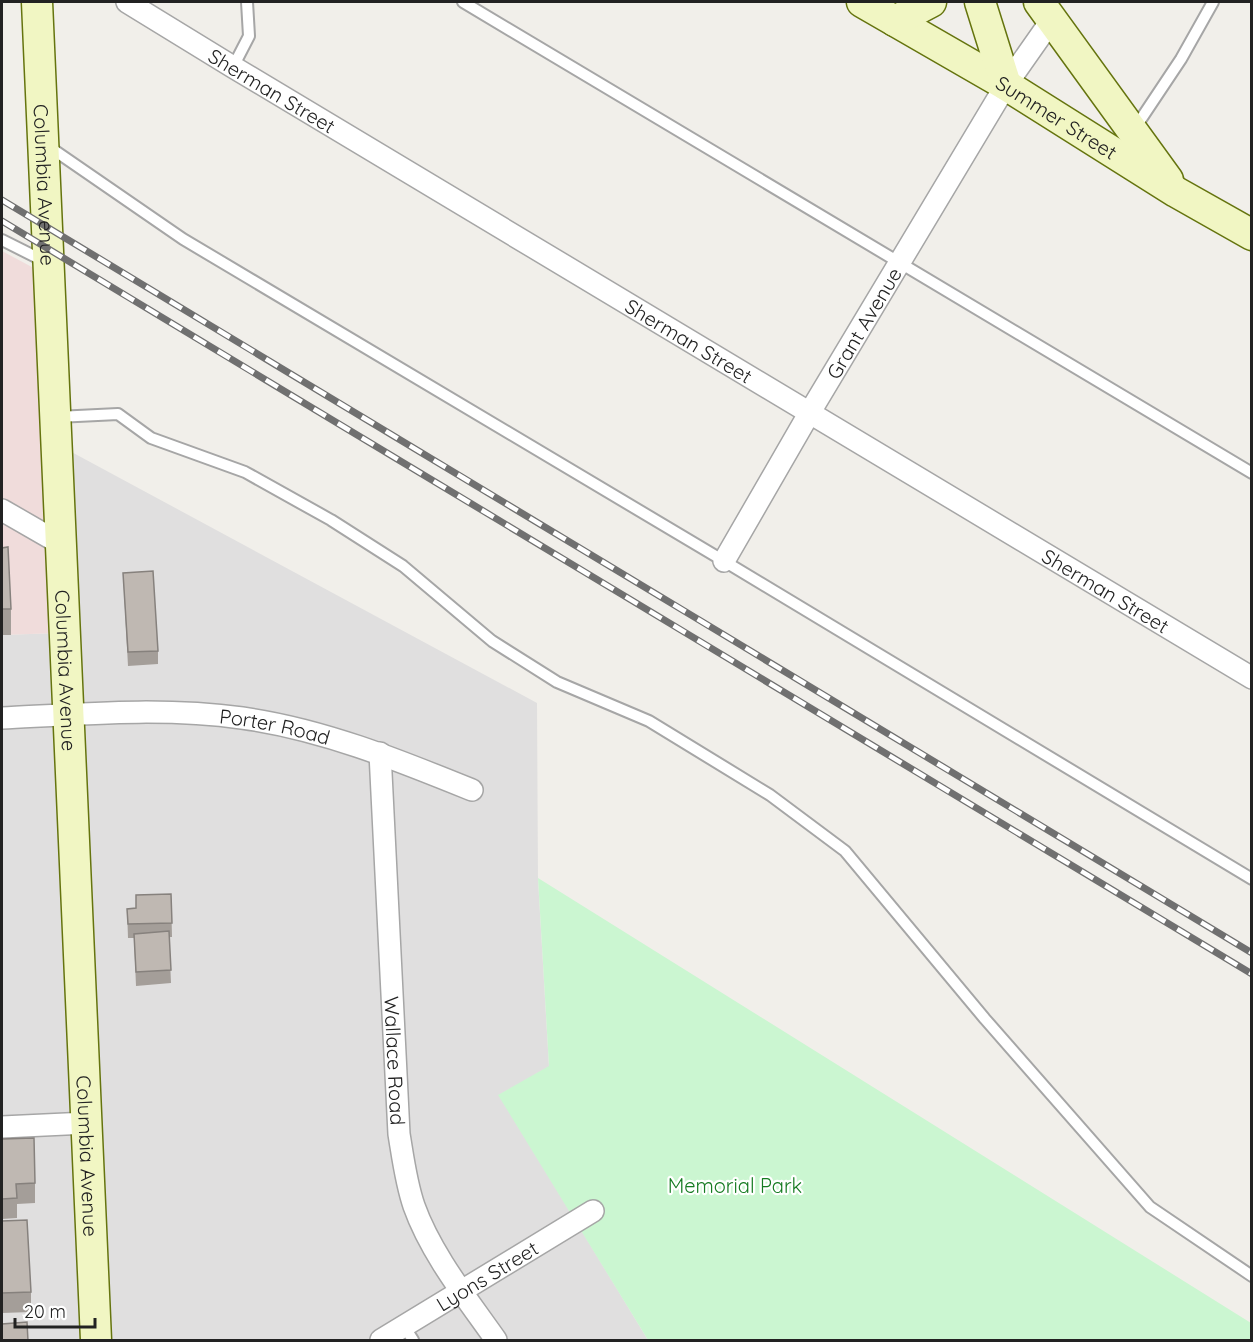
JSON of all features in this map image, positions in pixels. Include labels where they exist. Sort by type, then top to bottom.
[{"type":"street","name":"Columbia Avenue","points":[[38,2],[96,1341]]},
{"type":"street","name":"Sherman Street","points":[[127,2],[1251,678]]},
{"type":"street","name":"Summer Street","points":[[862,2],[1006,85],[1176,192],[1251,235]]},
{"type":"street","points":[[895,21],[931,2]]},
{"type":"street","points":[[980,2],[1006,85]]},
{"type":"street","name":"Grant Avenue","points":[[724,561],[810,412],[1006,85],[1046,10]]},
{"type":"street","points":[[1046,10],[1176,192]]},
{"type":"street","points":[[2,510],[61,543]]},
{"type":"street","name":"Porter Road","points":[[2,718],[124,713],[243,718],[312,733],[380,753],[472,790]]},
{"type":"street","name":"Wallace Road","points":[[380,753],[399,1134],[407,1179],[415,1208],[428,1238],[496,1341]]},
{"type":"street","points":[[2,1128],[87,1123]]},
{"type":"street","name":"Lyons Street","points":[[381,1341],[409,1333],[462,1291],[593,1211]]},
{"type":"lane","points":[[233,67],[249,36],[248,2]]},
{"type":"lane","points":[[463,2],[1251,473]]},
{"type":"lane","points":[[1133,131],[1181,59],[1214,2]]},
{"type":"lane","points":[[44,143],[183,239],[724,561],[1251,879]]},
{"type":"lane","points":[[2,240],[49,264]]},
{"type":"lane","points":[[55,417],[118,414],[151,438],[245,472],[331,520],[403,566],[492,641],[557,682],[649,721],[770,795],[845,851],[985,1019],[1150,1207],[1251,1276]]},
{"type":"shaded area","points":[[2,251],[43,273],[57,633],[2,635]]},
{"type":"shaded area","points":[[66,449],[537,703],[538,879],[549,1067],[499,1095],[648,1340],[104,1340]]},
{"type":"shaded area","points":[[57,633],[87,1340],[2,1340],[2,635]]},
{"type":"green space","name":"Memorial Park","points":[[538,878],[1251,1323],[1251,1340],[648,1340],[498,1095],[549,1066]]},
{"type":"building","points":[[8,547],[11,609],[2,609],[2,548]]},
{"type":"building","points":[[153,571],[158,651],[128,652],[123,573]]},
{"type":"building","points":[[171,894],[172,923],[128,924],[127,909],[136,908],[136,895]]},
{"type":"building","points":[[169,931],[171,970],[136,972],[134,934]]},
{"type":"building","points":[[34,1138],[35,1183],[16,1184],[17,1198],[2,1199],[2,1139]]},
{"type":"building","points":[[27,1220],[31,1292],[2,1293],[2,1221]]},
{"type":"building","points":[[27,1322],[28,1341],[2,1341],[2,1324]]},
{"type":"railway","points":[[2,200],[1252,953]]},
{"type":"railway","points":[[2,221],[1252,974]]}]
